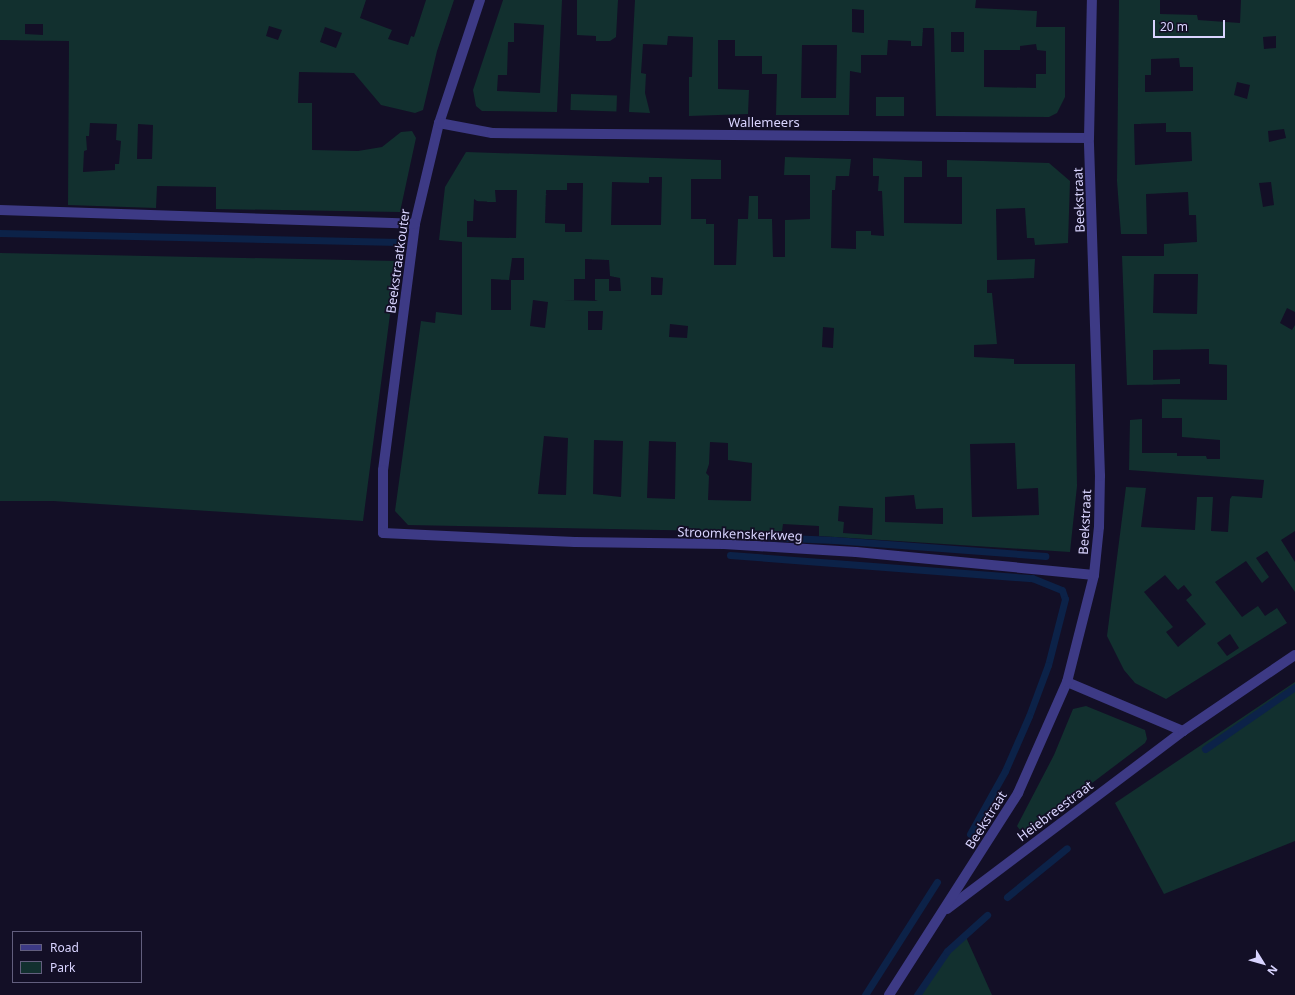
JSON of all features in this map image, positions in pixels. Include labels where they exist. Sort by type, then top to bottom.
[{"type":"street","name":"Beekstraatkouter","points":[[383,533],[383,470],[415,224],[439,123],[480,0]]},
{"type":"street","name":"Beekstraat","points":[[889,995],[1018,793],[1067,682],[1094,575],[1100,476],[1089,138],[1092,0]]},
{"type":"street","name":"Wallemeers","points":[[439,123],[492,133],[1089,138]]},
{"type":"street","points":[[0,210],[415,224]]},
{"type":"street","name":"Stroomkenskerkweg","points":[[383,533],[575,542],[724,544],[856,552],[1094,575]]},
{"type":"street","name":"Heiebreestraat","points":[[942,912],[1184,731],[1295,656]]},
{"type":"street","points":[[1067,682],[1184,731]]},
{"type":"green space","points":[[0,0],[366,0],[360,18],[392,30],[388,39],[408,45],[411,36],[414,37],[426,0],[454,0],[437,51],[423,110],[415,113],[381,105],[354,73],[299,72],[298,103],[312,103],[312,150],[358,151],[382,147],[401,132],[412,131],[416,138],[400,212],[216,209],[216,187],[157,186],[156,208],[68,205],[69,41],[0,40]],"holes":[[[25,24],[43,24],[43,35],[25,34]],[[269,26],[282,30],[278,40],[266,36]],[[325,27],[342,33],[336,48],[320,42]],[[90,123],[117,124],[116,140],[121,141],[119,164],[115,164],[115,170],[83,172],[84,151],[87,150],[86,136],[89,136]],[[138,124],[153,125],[152,159],[137,159]]]},
{"type":"green space","points":[[503,0],[562,0],[557,112],[482,111],[476,106],[473,90]],"holes":[[[514,23],[544,25],[540,93],[497,91],[498,75],[507,75],[508,42],[514,42]]]},
{"type":"green space","points":[[577,0],[618,0],[616,37],[610,41],[596,41],[596,36],[577,35]]},
{"type":"green space","points":[[635,0],[976,0],[975,8],[1037,11],[1036,27],[1065,27],[1065,97],[1057,113],[1049,117],[936,116],[934,28],[923,28],[922,46],[911,46],[911,41],[888,40],[887,55],[861,55],[861,73],[850,71],[849,115],[776,115],[777,74],[762,74],[762,56],[735,56],[735,40],[718,40],[718,89],[749,90],[748,114],[689,116],[689,77],[692,77],[693,37],[668,36],[667,45],[643,44],[641,73],[646,74],[645,93],[650,113],[629,112]],"holes":[[[852,9],[864,10],[864,33],[852,32]],[[951,32],[964,32],[964,52],[951,52]],[[1036,44],[1037,50],[1046,51],[1046,74],[1036,74],[1036,88],[984,87],[984,50],[1020,50],[1020,46]],[[802,45],[837,45],[836,98],[801,98]]]},
{"type":"green space","points":[[1119,0],[1160,0],[1160,14],[1197,15],[1198,20],[1240,23],[1241,0],[1295,0],[1295,312],[1287,308],[1280,323],[1292,330],[1295,325],[1295,531],[1281,540],[1295,562],[1295,592],[1267,551],[1256,558],[1269,577],[1262,583],[1246,561],[1215,582],[1242,617],[1258,606],[1265,616],[1277,608],[1287,623],[1166,699],[1135,683],[1124,670],[1107,636],[1126,487],[1146,488],[1141,527],[1195,530],[1197,497],[1213,497],[1211,531],[1228,532],[1230,499],[1232,496],[1262,498],[1264,480],[1129,470],[1130,420],[1142,419],[1142,453],[1177,453],[1177,456],[1206,456],[1207,459],[1220,459],[1220,440],[1182,437],[1182,418],[1162,418],[1162,399],[1227,400],[1227,365],[1209,364],[1209,349],[1153,350],[1153,380],[1180,379],[1180,384],[1127,385],[1122,256],[1164,256],[1164,244],[1197,242],[1196,215],[1189,215],[1188,192],[1146,194],[1147,234],[1121,234],[1117,181]],"holes":[[[1276,36],[1276,48],[1264,49],[1263,37]],[[1179,58],[1180,67],[1193,67],[1193,91],[1145,92],[1145,75],[1151,75],[1151,59]],[[1237,82],[1250,85],[1247,99],[1234,95]],[[1166,123],[1166,132],[1191,132],[1192,161],[1135,165],[1134,124]],[[1284,129],[1286,138],[1269,142],[1268,131]],[[1271,182],[1274,205],[1263,207],[1259,183]],[[1154,274],[1198,274],[1197,314],[1153,313]],[[1165,575],[1178,590],[1184,585],[1192,595],[1186,600],[1206,624],[1178,647],[1166,632],[1173,627],[1144,592]],[[1230,634],[1239,648],[1227,656],[1217,643]]]},
{"type":"green space","points":[[571,94],[617,96],[616,112],[570,110]]},
{"type":"green space","points":[[876,97],[904,97],[904,116],[876,116]]},
{"type":"green space","points":[[466,152],[721,160],[721,179],[691,179],[691,219],[706,219],[706,224],[714,224],[714,265],[736,265],[738,219],[748,219],[749,196],[758,196],[758,219],[772,219],[773,257],[785,257],[785,220],[810,219],[810,175],[784,175],[785,157],[851,159],[849,176],[836,176],[835,190],[832,190],[831,248],[856,249],[856,231],[871,231],[871,235],[884,236],[882,191],[878,191],[879,176],[873,176],[873,158],[922,161],[922,177],[904,177],[904,223],[962,224],[962,177],[947,177],[947,160],[1049,163],[1070,181],[1068,243],[1035,245],[1034,238],[1027,238],[1025,208],[996,209],[997,260],[1035,259],[1034,278],[987,280],[987,293],[992,293],[997,344],[974,345],[974,357],[1014,359],[1014,364],[1075,364],[1077,486],[1070,552],[819,536],[819,526],[783,524],[782,531],[764,532],[408,525],[395,511],[421,321],[435,323],[436,312],[462,315],[462,242],[439,240],[445,187]],"holes":[[[649,177],[662,177],[661,225],[611,225],[612,182],[649,183]],[[567,183],[583,183],[582,232],[565,232],[565,224],[545,223],[546,190],[567,190]],[[495,190],[517,190],[516,238],[467,237],[467,221],[473,221],[474,199],[477,201],[496,202]],[[512,258],[524,258],[524,280],[511,280],[511,310],[491,310],[491,279],[509,280]],[[585,259],[609,260],[610,276],[620,278],[621,291],[609,291],[609,279],[595,279],[595,300],[598,301],[563,300],[574,300],[574,279],[585,279]],[[651,277],[663,278],[662,295],[651,295]],[[533,300],[548,302],[545,328],[530,326]],[[588,311],[603,311],[602,330],[588,330]],[[670,324],[688,326],[687,338],[669,337]],[[823,327],[834,328],[833,348],[822,347]],[[544,436],[568,438],[566,495],[538,494]],[[594,440],[623,441],[621,497],[593,494]],[[649,441],[676,442],[675,499],[647,498]],[[710,442],[728,443],[728,460],[752,463],[751,501],[708,500],[709,476],[706,473],[709,464]],[[1015,443],[1017,489],[1038,488],[1039,515],[972,517],[970,444]],[[914,495],[916,509],[943,508],[943,524],[885,522],[885,497]],[[839,506],[873,508],[872,535],[843,533],[844,522],[838,521]]]},
{"type":"green space","points":[[0,253],[397,261],[363,521],[53,501],[0,501]]},
{"type":"green space","points":[[1295,682],[1295,841],[1164,894],[1115,803]]},
{"type":"green space","points":[[1086,706],[1145,730],[1147,739],[1145,743],[1030,830],[1025,832],[1020,830],[1017,826],[1054,755],[1073,709]]},
{"type":"green space","points":[[965,935],[992,995],[917,995],[947,951]]},
{"type":"waterway","points":[[0,233],[399,242]]},
{"type":"waterway","points":[[766,537],[834,540],[1045,556]]},
{"type":"waterway","points":[[730,555],[1032,578],[1062,590],[1065,599],[1048,665],[1029,716],[1005,771],[970,834]]},
{"type":"waterway","points":[[1205,749],[1295,687]]},
{"type":"waterway","points":[[1007,897],[1067,848]]},
{"type":"waterway","points":[[865,995],[937,882]]},
{"type":"waterway","points":[[917,995],[947,951],[987,915]]}]
